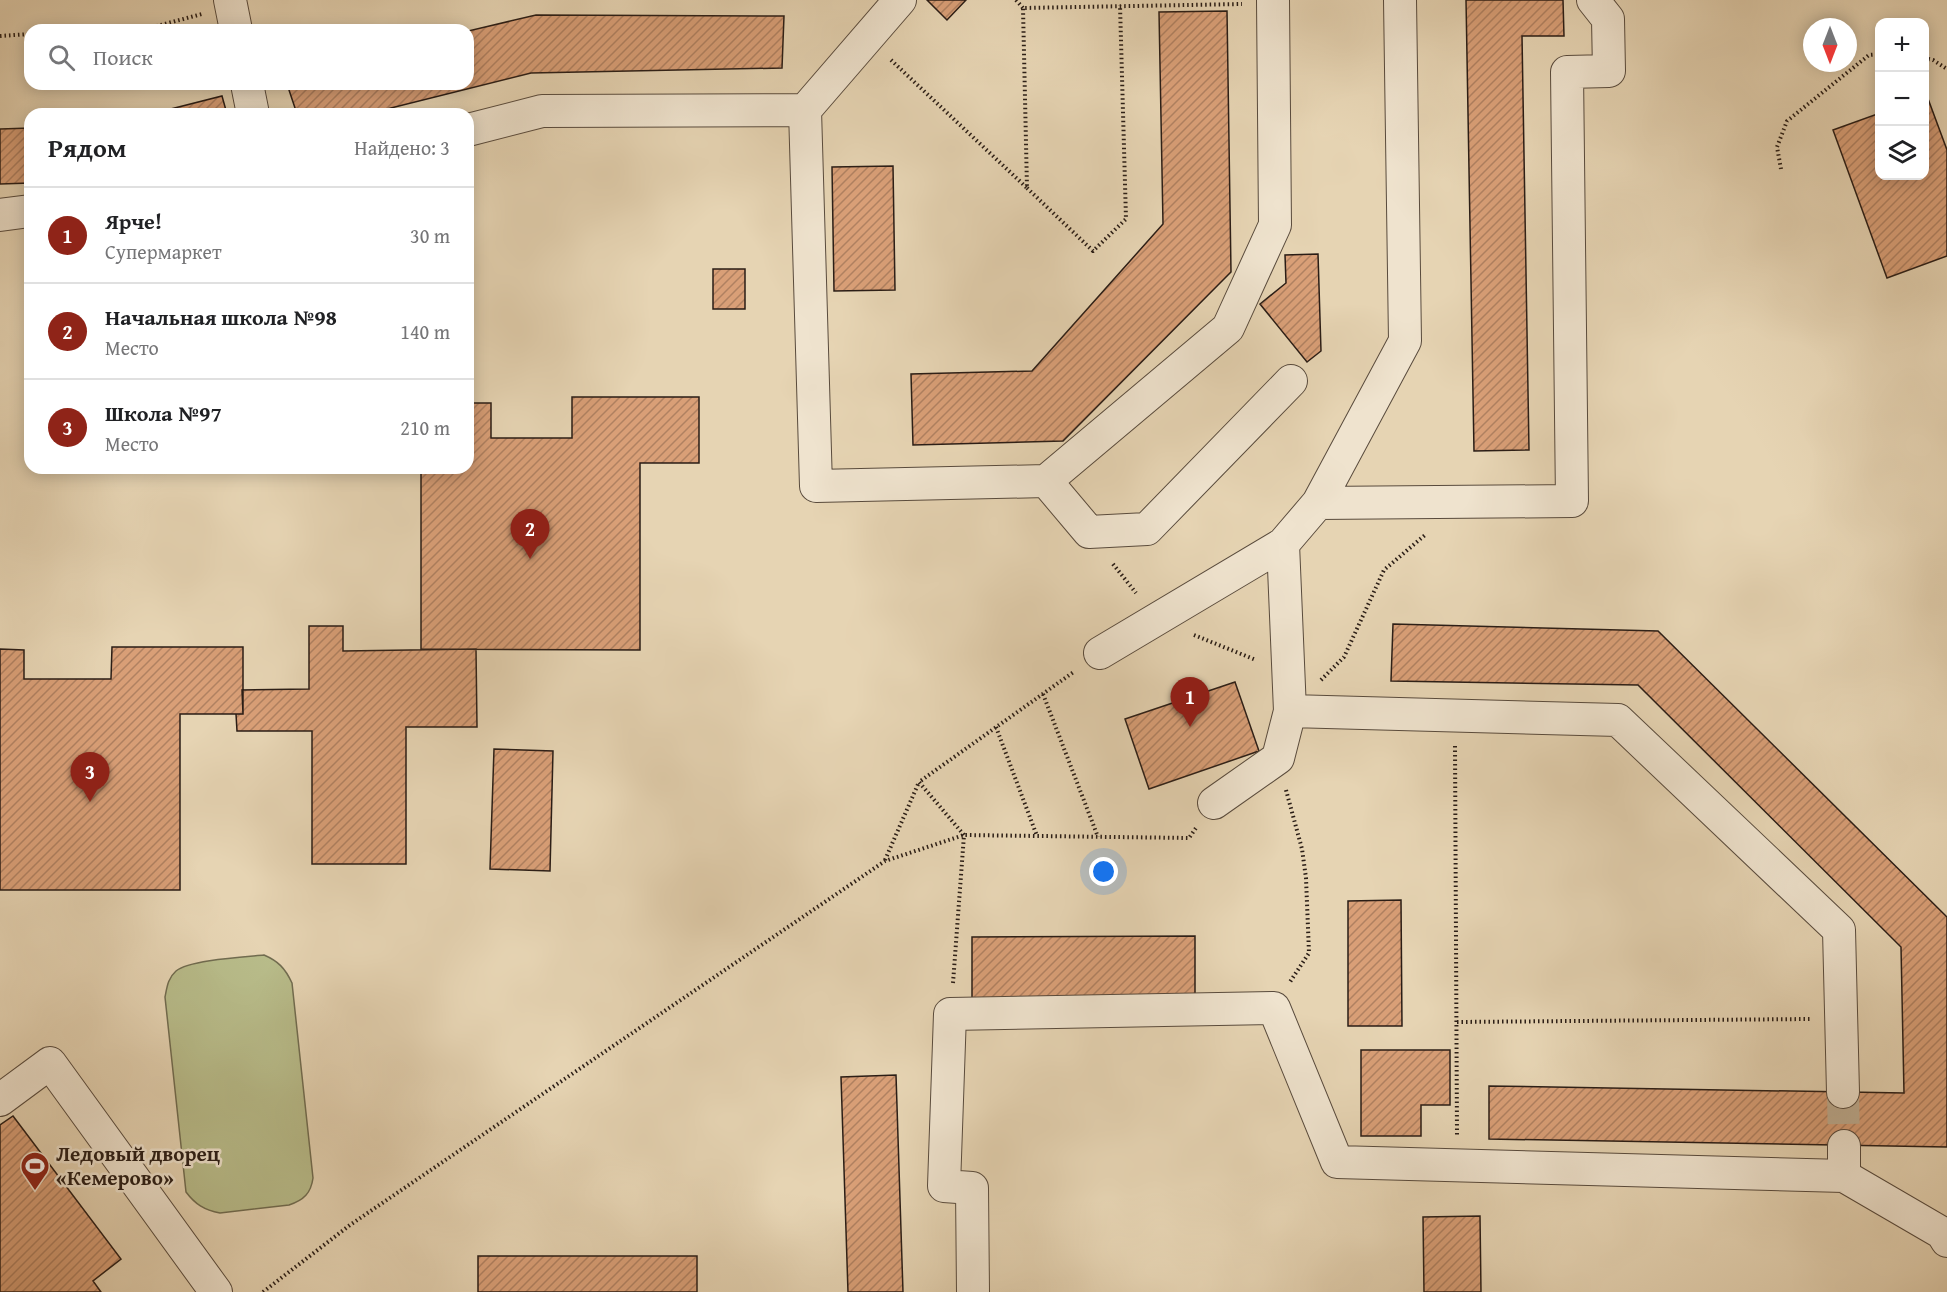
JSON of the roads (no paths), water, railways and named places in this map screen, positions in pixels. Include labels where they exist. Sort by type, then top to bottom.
[{"type":"lane","points":[[900,0],[804,110],[816,486],[1046,481],[1228,328],[1275,225],[1273,2]]},
{"type":"lane","points":[[1100,653],[1283,544],[1318,503],[1405,341],[1400,0]]},
{"type":"lane","points":[[1318,503],[1572,501],[1567,72],[1609,71],[1608,19],[1593,0]]},
{"type":"lane","points":[[248,90],[252,108]]},
{"type":"lane","points":[[474,128],[542,111],[804,110]]},
{"type":"lane","points":[[0,215],[24,212]]},
{"type":"lane","points":[[1046,481],[1089,532],[1147,529],[1291,381]]},
{"type":"lane","points":[[1214,803],[1278,758],[1290,711],[1283,544]]},
{"type":"lane","points":[[1290,711],[1618,720],[1839,930],[1844,1092]]},
{"type":"lane","points":[[973,1292],[972,1188],[944,1186],[951,1014],[1274,1008],[1337,1162],[1457,1165],[1844,1161],[1942,1233],[1947,1241]]},
{"type":"lane","points":[[0,1100],[50,1063],[216,1292]]},
{"type":"tunnel","points":[[1843,1092],[1844,1146]]},
{"type":"place","name":"Начальная школа №98","points":[[530,559]]},
{"type":"place","name":"Ярче!","points":[[1190,727]]},
{"type":"place","name":"Школа №97","points":[[90,802]]},
{"type":"place","name":"Ледовый дворец «Кемерово»","points":[[35,1192]]}]
